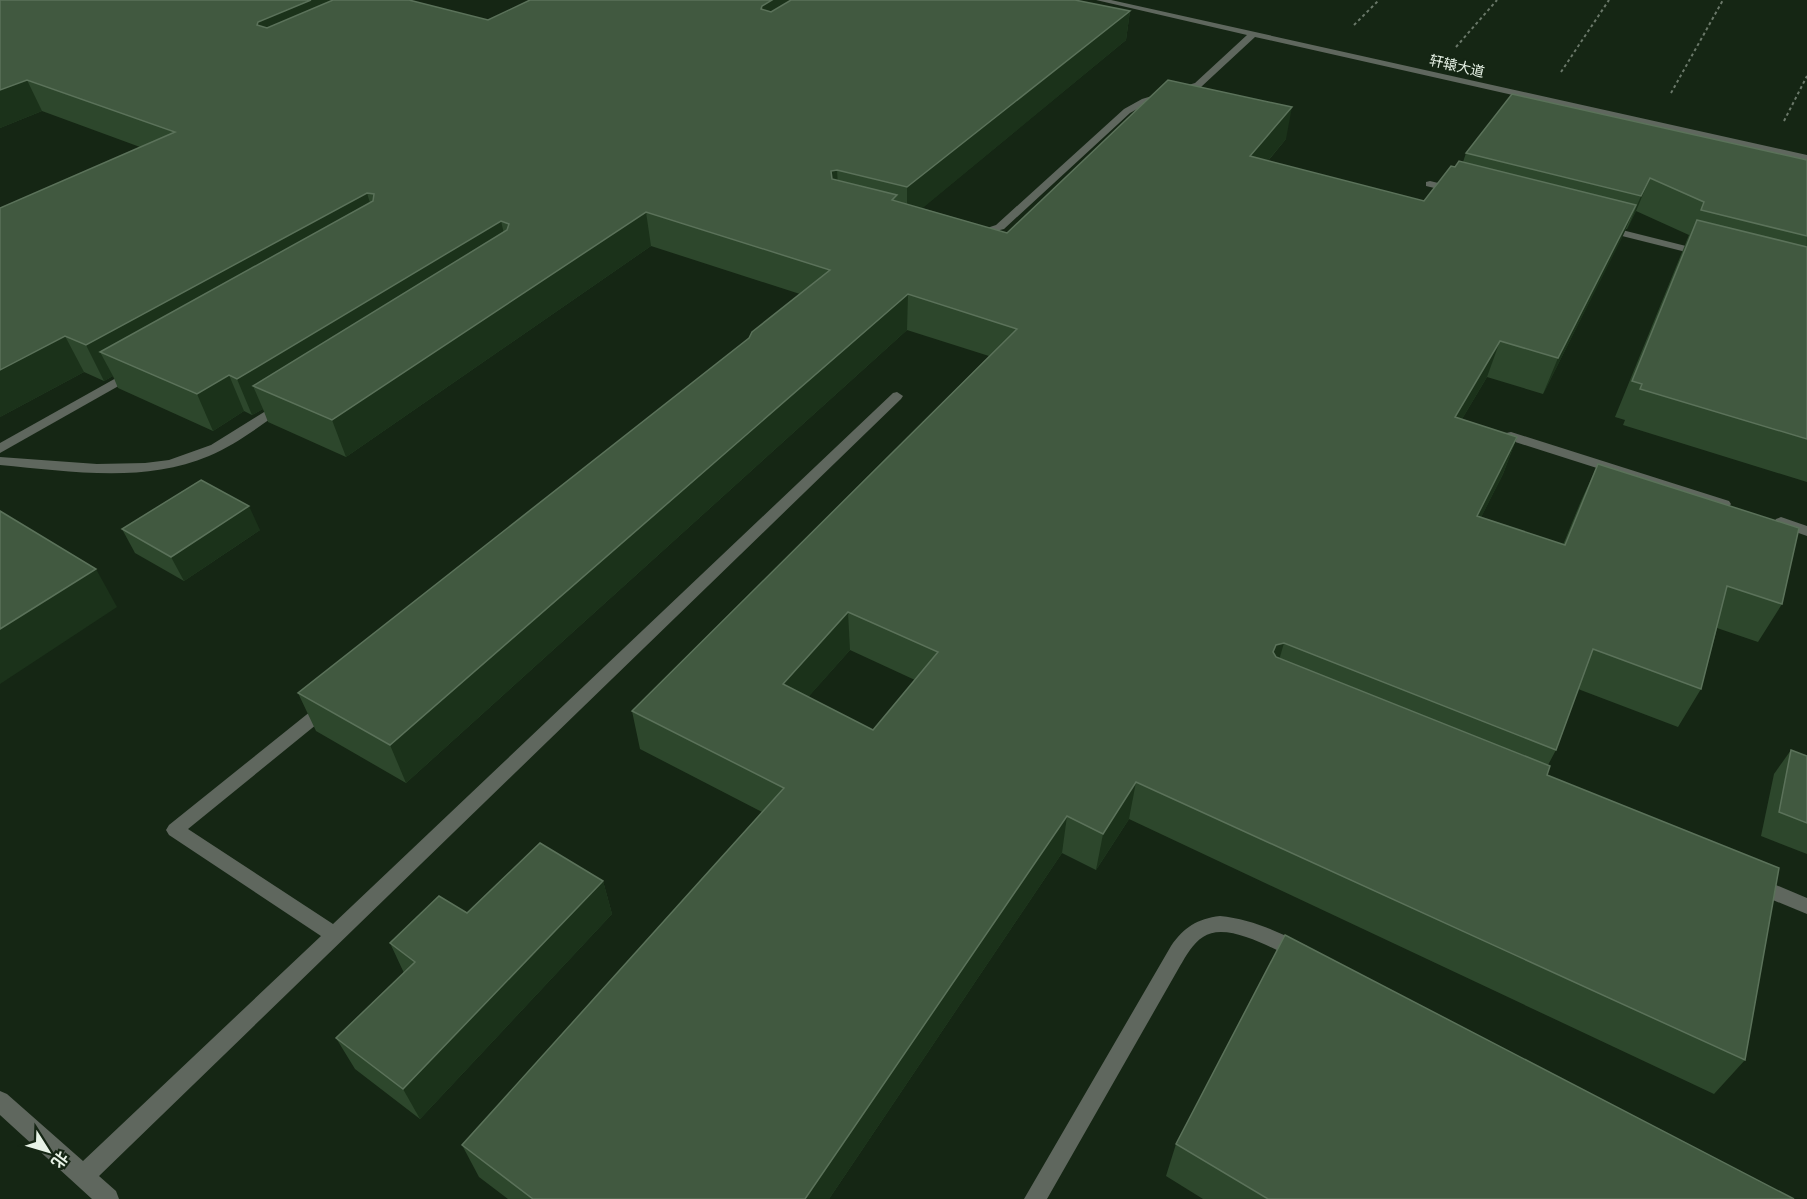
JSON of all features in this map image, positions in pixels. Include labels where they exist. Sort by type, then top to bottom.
[{"type":"street","name":"轩辕大道","points":[[1100,0],[1807,158]]},
{"type":"street","points":[[962,237],[1000,227],[1127,111],[1145,101],[1198,85],[1253,34]]},
{"type":"street","points":[[1430,184],[1464,193]]},
{"type":"street","points":[[1590,225],[1716,257]]},
{"type":"street","points":[[0,449],[143,366]]},
{"type":"street","points":[[83,1176],[897,396]]},
{"type":"street","points":[[0,461],[132,469],[163,465],[209,451],[290,400]]},
{"type":"street","points":[[1511,436],[1739,509]]},
{"type":"street","points":[[1762,516],[1807,531]]},
{"type":"street","points":[[335,935],[175,830],[341,696]]},
{"type":"street","points":[[1742,879],[1807,906]]},
{"type":"street","points":[[1035,1199],[1181,949],[1196,931],[1216,924],[1242,928],[1270,937],[1322,964]]},
{"type":"street","points":[[0,1101],[108,1199]]},
{"type":"path","points":[[1432,74],[1497,0]]},
{"type":"path","points":[[1543,99],[1610,0]]},
{"type":"path","points":[[1654,124],[1723,0]]},
{"type":"path","points":[[1769,150],[1807,76]]},
{"type":"building","points":[[0,0],[311,0],[258,22],[257,25],[267,28],[333,0],[409,0],[488,20],[530,0],[772,0],[761,9],[771,12],[791,0],[1075,0],[1130,11],[907,187],[837,170],[831,171],[832,179],[897,195],[892,200],[1007,233],[1168,80],[1292,107],[1250,156],[1424,201],[1451,166],[1455,167],[1459,161],[1636,205],[1558,358],[1500,341],[1455,417],[1517,437],[1477,516],[1565,545],[1598,464],[1799,528],[1782,604],[1727,586],[1701,689],[1593,649],[1556,750],[1284,643],[1276,645],[1273,652],[1276,657],[1550,766],[1547,775],[1779,868],[1745,1060],[1136,782],[1103,834],[1067,816],[805,1199],[533,1199],[462,1145],[784,788],[632,711],[1017,329],[908,294],[390,745],[298,693],[749,338],[752,332],[830,270],[646,212],[332,420],[253,386],[507,230],[509,224],[501,221],[237,379],[229,375],[197,394],[100,352],[373,201],[374,194],[367,193],[86,345],[65,336],[0,370],[0,208],[175,132],[27,80],[0,90]],"holes":[[[848,612],[938,652],[873,730],[783,684]]]},
{"type":"building","points":[[1512,94],[1807,160],[1807,236],[1701,210],[1704,202],[1650,178],[1641,196],[1466,153]]},
{"type":"building","points":[[1697,220],[1807,247],[1807,439],[1640,389],[1642,384],[1632,381]]},
{"type":"building","points":[[201,480],[249,506],[171,557],[122,529]]},
{"type":"building","points":[[0,511],[96,569],[0,629]]},
{"type":"building","points":[[1791,750],[1807,756],[1807,823],[1779,812]]},
{"type":"building","points":[[540,843],[603,881],[403,1089],[336,1038],[415,962],[390,943],[439,896],[467,913]]},
{"type":"building","points":[[1285,935],[1794,1199],[1268,1199],[1176,1144]]}]
